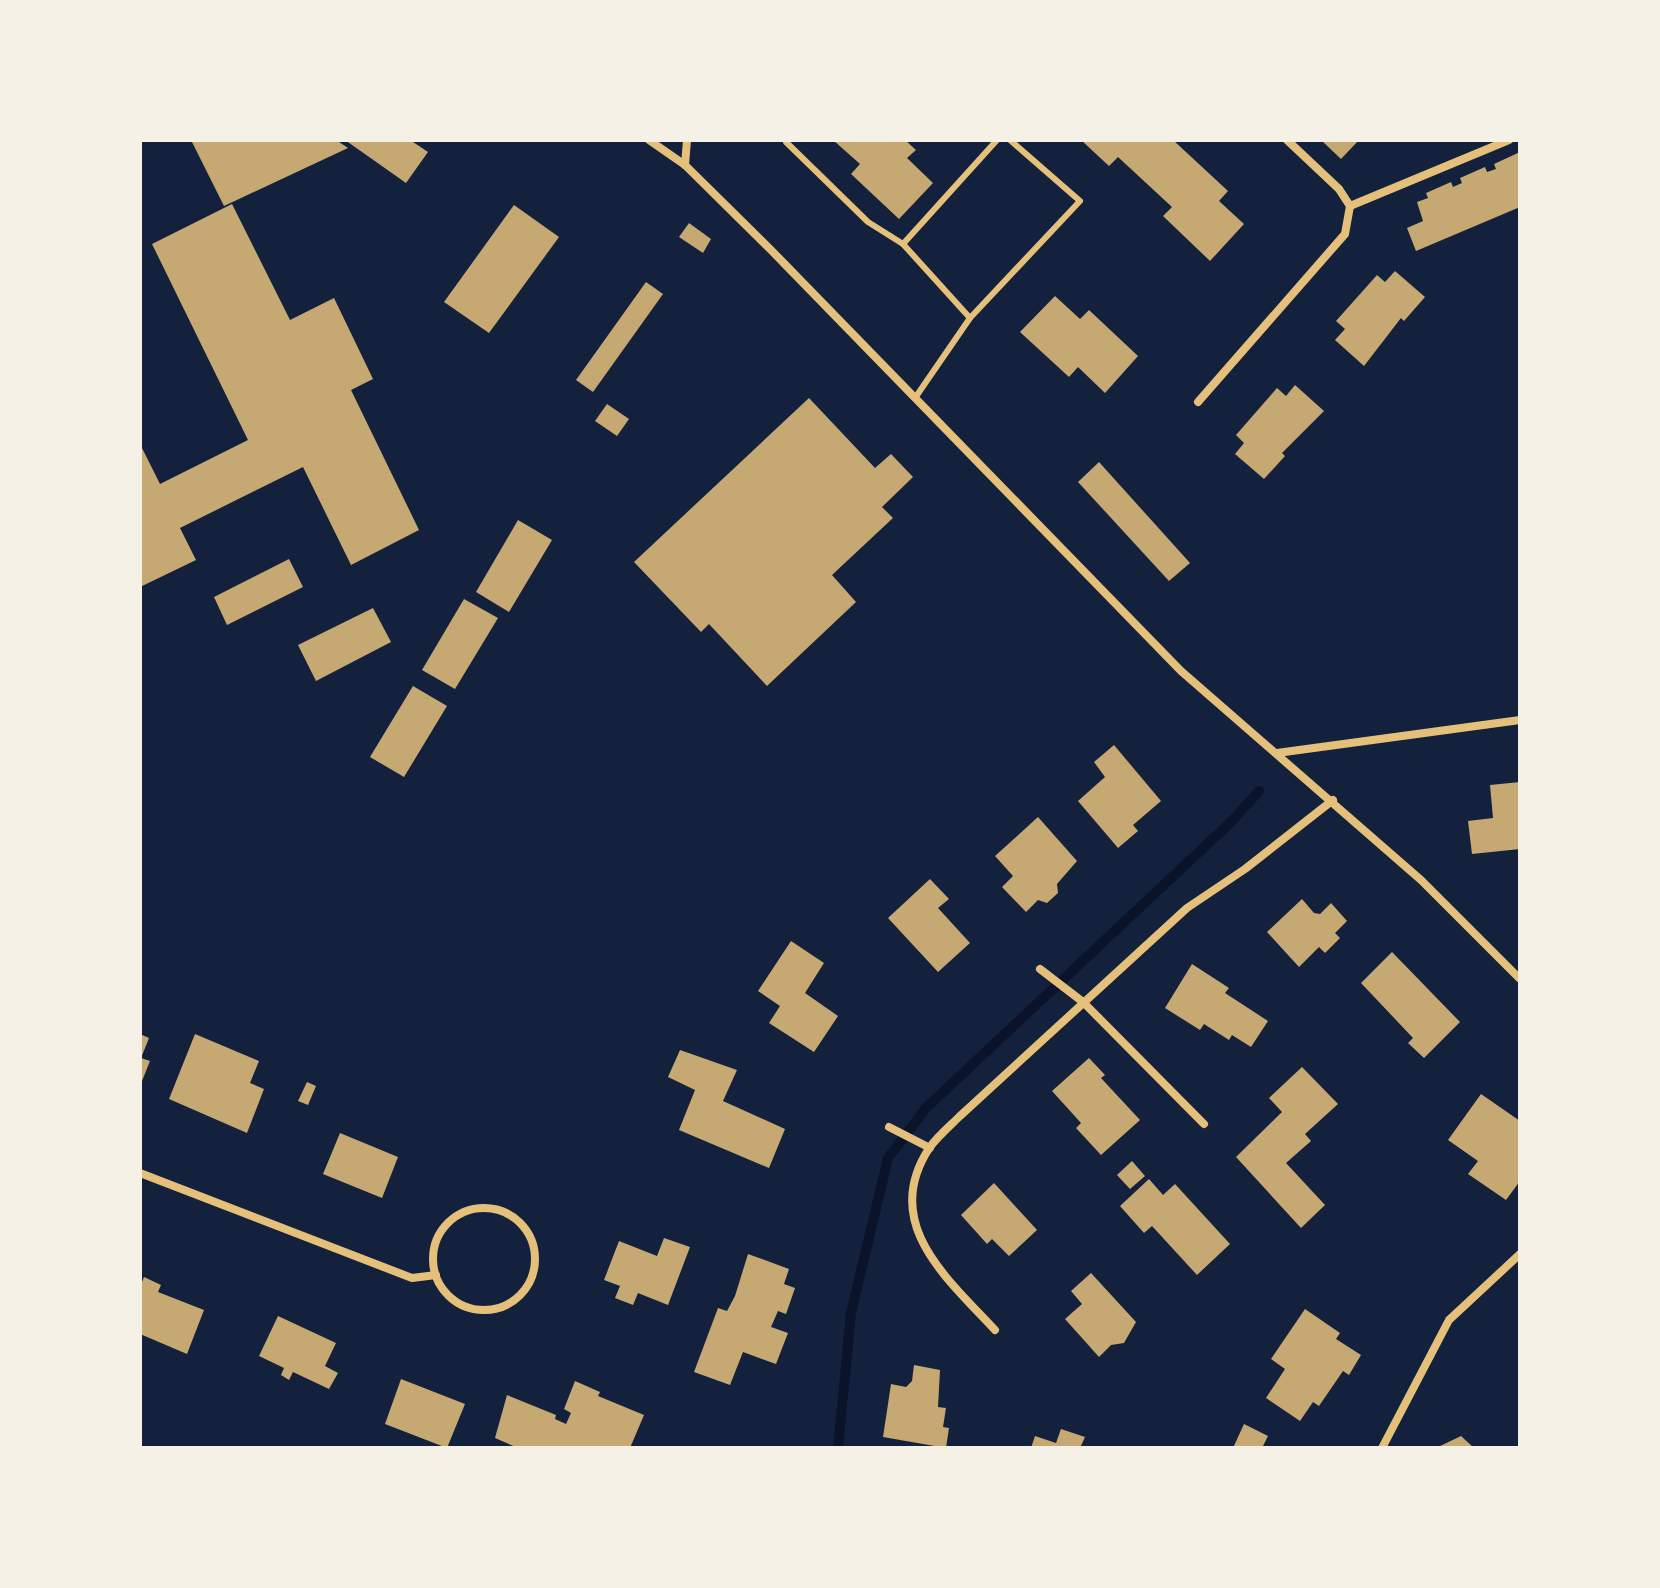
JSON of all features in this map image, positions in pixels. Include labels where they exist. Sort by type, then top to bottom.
[{"type":"street","points":[[649,140],[685,165],[1181,671],[1333,800],[1421,880],[1520,979]]},
{"type":"street","points":[[685,165],[687,140]]},
{"type":"street","points":[[1198,402],[1345,234],[1350,206],[1339,189],[1287,140]]},
{"type":"street","points":[[1350,206],[1509,140]]},
{"type":"street","points":[[1277,753],[1520,720]]},
{"type":"street","points":[[995,1330],[929,1258],[916,1233],[913,1188],[930,1148],[960,1116],[1187,908],[1245,869],[1333,800]]},
{"type":"street","points":[[1040,969],[1083,1002],[1204,1124]]},
{"type":"street","points":[[889,1127],[930,1148]]},
{"type":"street","points":[[140,1173],[412,1278],[436,1275]]},
{"type":"street","points":[[483,1207],[515,1217],[533,1242],[535,1263],[530,1281],[520,1295],[503,1306],[485,1310],[468,1307],[444,1290],[436,1275],[433,1258],[437,1240],[446,1225],[465,1211],[483,1207]]},
{"type":"street","points":[[1382,1448],[1449,1320],[1520,1254]]},
{"type":"lane","points":[[903,244],[997,140]]},
{"type":"lane","points":[[915,398],[970,318],[1080,201],[1010,140]]},
{"type":"lane","points":[[786,142],[868,222],[903,244],[970,318]]},
{"type":"building","points":[[191,140],[336,140],[348,148],[224,206]]},
{"type":"building","points":[[345,140],[410,140],[428,152],[406,183]]},
{"type":"building","points":[[833,140],[905,140],[916,150],[907,158],[933,183],[899,219],[851,174],[860,164]]},
{"type":"building","points":[[1081,140],[1173,140],[1228,191],[1219,201],[1244,224],[1210,261],[1163,216],[1172,207],[1118,157],[1109,166]]},
{"type":"building","points":[[1321,140],[1359,140],[1341,159]]},
{"type":"building","points":[[1520,152],[1520,207],[1416,251],[1407,228],[1423,221],[1417,202],[1428,198],[1426,193],[1451,182],[1453,187],[1462,183],[1460,178],[1485,167],[1487,172],[1496,169],[1494,164]]},
{"type":"building","points":[[232,204],[290,320],[334,298],[373,379],[351,390],[419,530],[351,565],[303,467],[180,528],[196,560],[140,587],[140,444],[160,484],[248,440],[152,244]]},
{"type":"building","points":[[514,205],[559,237],[489,333],[444,302]]},
{"type":"building","points":[[689,223],[711,239],[703,253],[679,237]]},
{"type":"building","points":[[1395,271],[1425,297],[1404,321],[1401,318],[1364,366],[1335,340],[1345,329],[1336,321],[1377,275],[1385,282]]},
{"type":"building","points":[[646,282],[663,294],[593,392],[576,380]]},
{"type":"building","points":[[1055,296],[1080,319],[1089,310],[1138,356],[1105,393],[1078,367],[1069,377],[1020,332]]},
{"type":"building","points":[[1295,385],[1324,411],[1282,453],[1285,456],[1264,479],[1235,454],[1244,443],[1236,435],[1277,388],[1286,396]]},
{"type":"building","points":[[809,398],[875,468],[891,454],[913,477],[882,507],[893,518],[832,575],[856,602],[767,686],[709,624],[701,632],[634,562]]},
{"type":"building","points":[[607,404],[629,419],[617,436],[595,421]]},
{"type":"building","points":[[1099,462],[1190,563],[1169,581],[1078,482]]},
{"type":"building","points":[[518,520],[552,540],[509,612],[476,592]]},
{"type":"building","points":[[289,559],[303,587],[227,625],[214,597]]},
{"type":"building","points":[[464,599],[498,618],[455,689],[422,670]]},
{"type":"building","points":[[373,608],[391,642],[316,681],[298,645]]},
{"type":"building","points":[[413,686],[447,706],[404,777],[370,757]]},
{"type":"building","points":[[1114,745],[1161,801],[1133,825],[1138,831],[1118,848],[1078,801],[1105,777],[1094,762]]},
{"type":"building","points":[[1520,782],[1520,849],[1472,854],[1468,821],[1493,818],[1490,785]]},
{"type":"building","points":[[1038,817],[1077,861],[1057,884],[1058,893],[1047,903],[1038,900],[1026,912],[1002,887],[1013,876],[995,856]]},
{"type":"building","points":[[930,879],[949,899],[938,908],[970,943],[938,972],[888,918]]},
{"type":"building","points":[[1302,899],[1314,913],[1320,914],[1331,903],[1347,921],[1335,933],[1340,938],[1325,953],[1319,947],[1299,967],[1267,932]]},
{"type":"building","points":[[791,941],[824,963],[805,993],[838,1016],[814,1052],[769,1023],[780,1006],[758,991]]},
{"type":"building","points":[[1392,952],[1460,1022],[1424,1058],[1408,1043],[1413,1038],[1361,983]]},
{"type":"building","points":[[1192,964],[1229,988],[1225,993],[1268,1021],[1251,1047],[1232,1035],[1229,1040],[1204,1024],[1200,1030],[1165,1008]]},
{"type":"building","points":[[140,1034],[149,1038],[141,1058],[150,1061],[140,1086]]},
{"type":"building","points":[[195,1034],[259,1061],[250,1083],[264,1089],[247,1133],[169,1099]]},
{"type":"building","points":[[680,1050],[737,1070],[723,1101],[785,1129],[769,1168],[679,1130],[695,1090],[668,1077]]},
{"type":"building","points":[[1089,1058],[1105,1075],[1101,1078],[1140,1120],[1101,1155],[1076,1128],[1081,1123],[1052,1091]]},
{"type":"building","points":[[1302,1067],[1338,1104],[1305,1134],[1311,1141],[1286,1163],[1325,1205],[1301,1228],[1236,1157],[1282,1112],[1269,1098]]},
{"type":"building","points":[[307,1082],[316,1086],[308,1105],[298,1101]]},
{"type":"building","points":[[1481,1094],[1520,1121],[1520,1181],[1506,1200],[1468,1174],[1478,1161],[1448,1140]]},
{"type":"building","points":[[340,1133],[398,1157],[382,1198],[323,1174]]},
{"type":"building","points":[[1132,1161],[1145,1176],[1130,1189],[1117,1175]]},
{"type":"building","points":[[1149,1179],[1163,1195],[1175,1184],[1230,1244],[1197,1275],[1152,1226],[1144,1233],[1120,1206]]},
{"type":"building","points":[[994,1183],[1037,1230],[1009,1256],[992,1239],[987,1244],[961,1215]]},
{"type":"building","points":[[664,1238],[690,1247],[668,1305],[638,1293],[633,1305],[615,1298],[620,1286],[604,1280],[619,1241],[657,1256]]},
{"type":"building","points":[[748,1254],[789,1269],[784,1284],[795,1288],[786,1314],[778,1311],[771,1327],[788,1333],[776,1364],[743,1352],[730,1385],[694,1372],[718,1308],[727,1311],[735,1296]]},
{"type":"building","points":[[1091,1273],[1136,1322],[1124,1343],[1111,1345],[1099,1357],[1065,1319],[1082,1304],[1071,1291]]},
{"type":"building","points":[[144,1277],[161,1285],[158,1292],[204,1310],[187,1354],[140,1334],[140,1287]]},
{"type":"building","points":[[1305,1309],[1340,1333],[1336,1339],[1361,1355],[1349,1375],[1343,1371],[1319,1406],[1313,1402],[1300,1421],[1266,1398],[1285,1369],[1271,1359]]},
{"type":"building","points":[[278,1316],[336,1343],[325,1366],[338,1373],[329,1389],[293,1372],[289,1380],[281,1375],[284,1368],[259,1356]]},
{"type":"building","points":[[914,1365],[940,1370],[938,1407],[946,1408],[943,1427],[949,1428],[946,1448],[883,1437],[891,1384],[906,1387],[912,1381]]},
{"type":"building","points":[[401,1379],[465,1404],[447,1448],[385,1424]]},
{"type":"building","points":[[575,1381],[600,1392],[598,1396],[644,1415],[630,1448],[518,1448],[495,1438],[507,1395],[556,1415],[555,1419],[566,1424],[571,1413],[564,1409]]},
{"type":"building","points":[[1244,1424],[1268,1436],[1262,1448],[1233,1448]]},
{"type":"building","points":[[1061,1429],[1085,1437],[1080,1448],[1031,1448],[1035,1436],[1056,1443]]},
{"type":"building","points":[[1461,1436],[1474,1448],[1436,1448]]},
{"type":"waterway","points":[[838,1448],[851,1313],[888,1158],[926,1108],[1232,821],[1259,791]]}]
